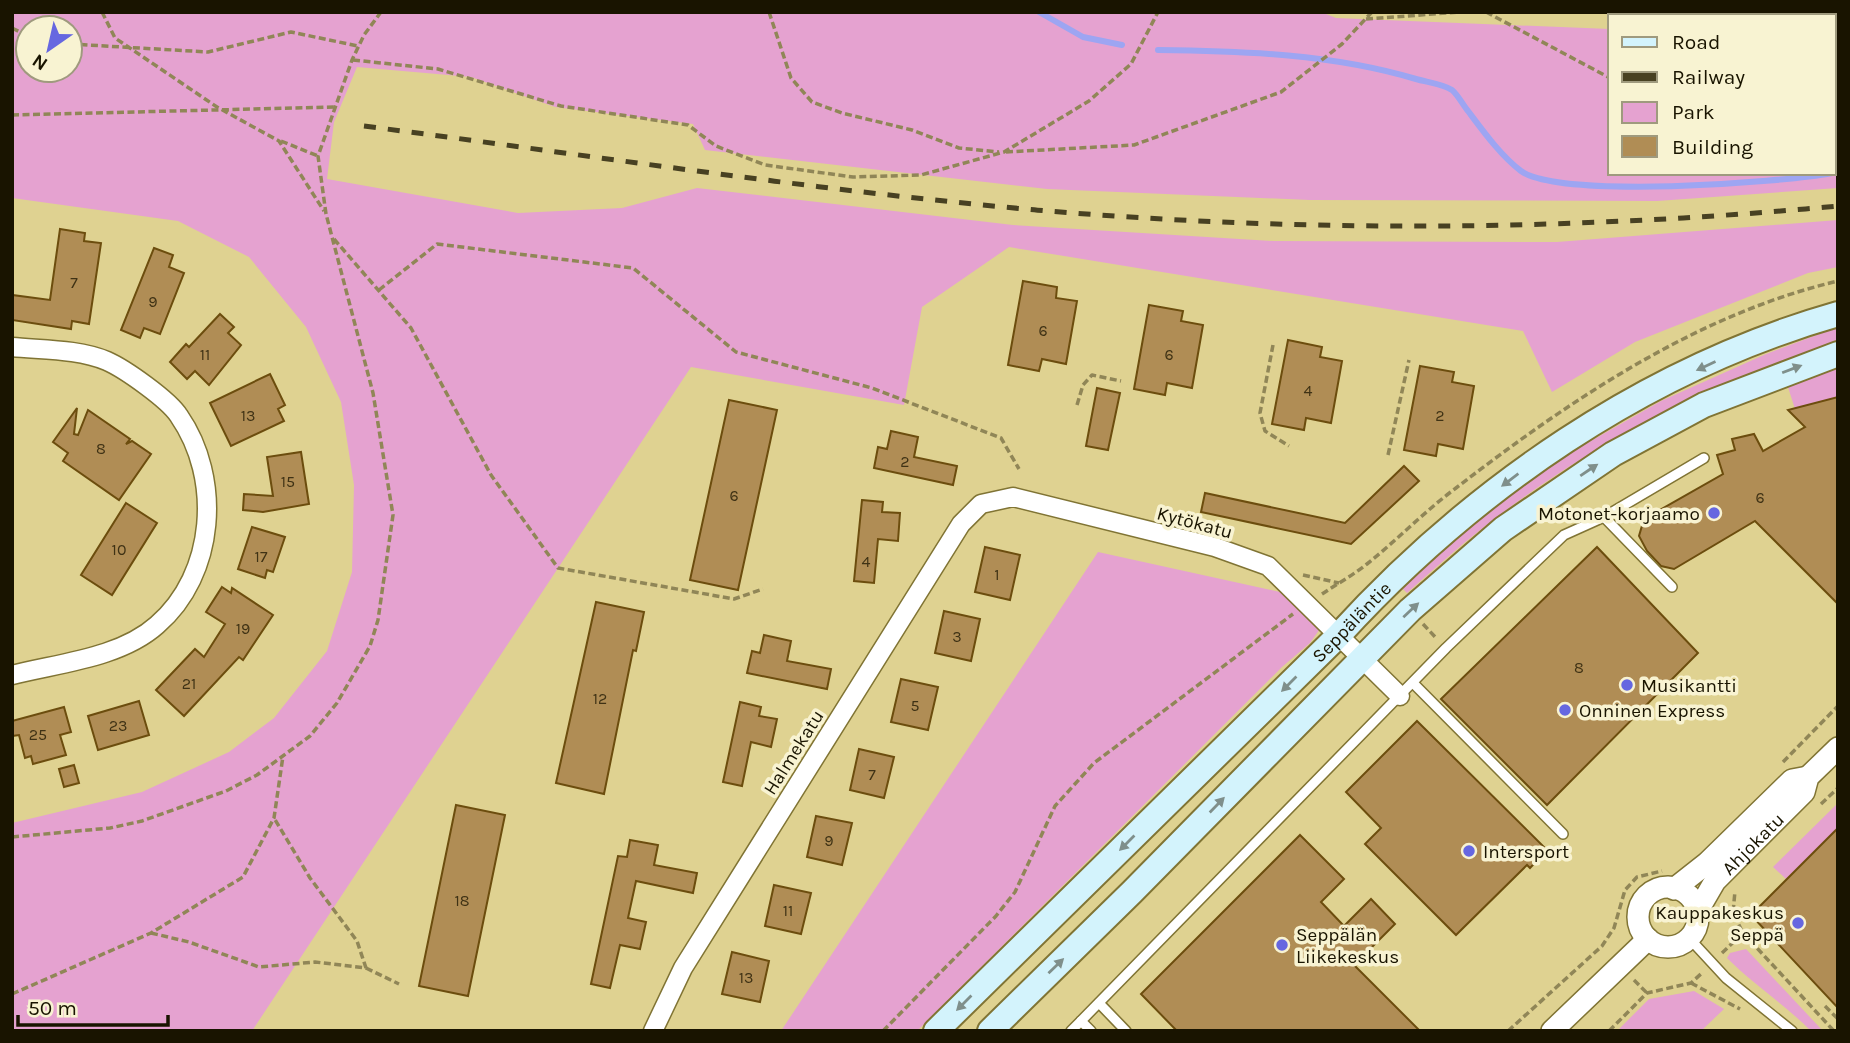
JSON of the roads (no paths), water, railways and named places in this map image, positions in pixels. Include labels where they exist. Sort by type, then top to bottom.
[{"type":"main road","name":"Seppäläntie","points":[[936,1031],[1338,636],[1411,560],[1472,509],[1543,456],[1647,394],[1738,351],[1838,314]]},
{"type":"main road","name":"Seppäläntie","points":[[990,1031],[1132,892],[1410,610],[1503,529],[1613,454],[1704,405],[1838,354]]},
{"type":"street","points":[[12,347],[77,354],[108,362],[178,414],[201,459],[208,511],[200,564],[183,596],[157,626],[119,648],[12,675]]},
{"type":"street","name":"Kytökatu","points":[[981,504],[1013,497],[1216,547],[1268,566],[1400,696]]},
{"type":"street","name":"Halmekatu","points":[[653,1031],[683,968],[961,524],[981,504]]},
{"type":"street","name":"Ahjokatu","points":[[1697,912],[1716,881],[1804,792],[1808,777],[1838,748]]},
{"type":"street","name":"Ahjokatu","points":[[1674,889],[1707,863],[1792,780],[1808,777]]},
{"type":"street","points":[[1674,889],[1689,897],[1697,912],[1696,929],[1689,938],[1669,947],[1648,939],[1639,922],[1639,905],[1653,891],[1674,889]]},
{"type":"street","points":[[1552,1031],[1648,939]]},
{"type":"lane","points":[[1071,1031],[1400,696],[1564,535],[1604,517],[1704,458]]},
{"type":"lane","points":[[1604,517],[1672,587]]},
{"type":"lane","points":[[1413,683],[1563,834]]},
{"type":"lane","points":[[1689,938],[1726,978],[1792,1031]]},
{"type":"lane","points":[[1099,1003],[1126,1031]]},
{"type":"lane","points":[[1081,1021],[1091,1031]]},
{"type":"waterway","points":[[1039,12],[1083,37],[1122,45]]},
{"type":"waterway","points":[[1158,50],[1223,51],[1320,59],[1444,86],[1454,92],[1493,143],[1514,165],[1521,171],[1544,180],[1623,187],[1721,184],[1818,175]]},
{"type":"railway","points":[[364,126],[868,193],[1036,210],[1236,223],[1437,226],[1537,224],[1838,206]]},
{"type":"place","name":"Motonet-korjaamo","points":[[1714,513]]},
{"type":"place","name":"Musikantti","points":[[1627,685]]},
{"type":"place","name":"Onninen Express","points":[[1565,710]]},
{"type":"place","name":"Intersport","points":[[1469,851]]},
{"type":"place","name":"Kauppakeskus Seppä","points":[[1798,923]]},
{"type":"place","name":"Seppälän Liikekeskus","points":[[1282,945]]}]
